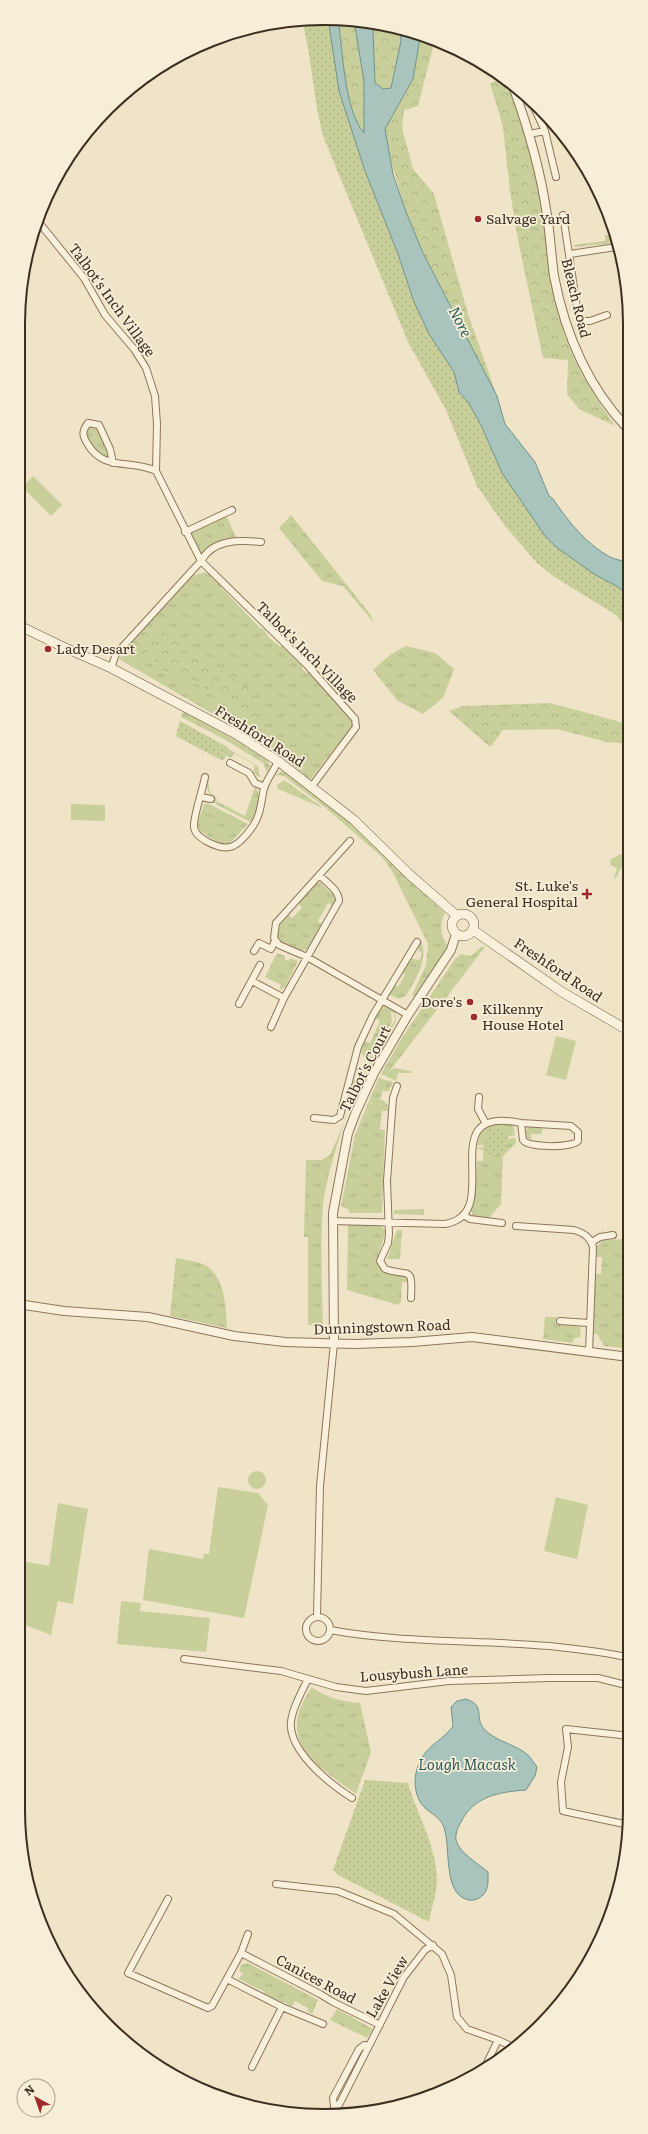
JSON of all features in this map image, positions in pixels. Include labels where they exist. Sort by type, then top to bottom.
[{"type":"main road","name":"Freshford Road","points":[[25,629],[58,646],[111,668],[236,734],[278,761],[354,820],[410,875],[456,915],[464,913],[471,917],[474,922],[473,930],[556,988],[623,1027]]},
{"type":"main road","points":[[456,915],[451,925],[456,934],[464,936],[473,930]]},
{"type":"street","name":"Bleach Road","points":[[516,95],[529,134],[546,210],[554,276],[564,318],[578,356],[591,382],[602,400],[623,423]]},
{"type":"street","points":[[539,117],[545,131],[556,177]]},
{"type":"street","points":[[529,134],[545,131]]},
{"type":"street","points":[[563,215],[578,314],[582,321],[590,321],[607,315]]},
{"type":"street","name":"Talbot's Inch Village","points":[[42,226],[84,278],[105,315],[134,349],[146,368],[155,396],[157,424],[156,471],[185,532],[201,561],[307,666],[355,719],[356,727],[312,786]]},
{"type":"street","points":[[570,254],[613,247]]},
{"type":"street","points":[[113,463],[110,449],[99,425],[88,423],[83,429],[83,436],[94,454],[104,461],[113,463],[147,467],[156,471]]},
{"type":"street","points":[[185,532],[232,510]]},
{"type":"street","points":[[111,668],[118,652],[210,550],[219,544],[238,540],[261,542]]},
{"type":"street","points":[[206,777],[194,823],[195,831],[200,837],[216,847],[225,849],[232,846],[252,826],[261,809],[265,787],[278,761]]},
{"type":"street","points":[[230,763],[249,773],[255,783],[265,787]]},
{"type":"street","points":[[201,796],[211,800]]},
{"type":"street","points":[[350,841],[276,923],[273,935],[279,946],[307,957],[408,1015]]},
{"type":"street","points":[[271,1027],[284,998],[339,901],[339,895],[319,875]]},
{"type":"street","name":"Talbot's Court","points":[[334,1343],[332,1221],[348,1134],[356,1112],[374,1073],[408,1015],[451,950],[456,934]]},
{"type":"street","points":[[254,951],[259,943],[270,949],[275,941]]},
{"type":"street","points":[[314,1118],[334,1120],[340,1116],[358,1047],[382,999],[417,942]]},
{"type":"street","points":[[239,1004],[260,965]]},
{"type":"street","points":[[252,981],[284,998]]},
{"type":"street","points":[[397,1086],[393,1098],[387,1181],[389,1223],[388,1243],[380,1261],[385,1269],[401,1271],[409,1275],[412,1281],[411,1298]]},
{"type":"street","points":[[386,1097],[393,1098]]},
{"type":"street","points":[[479,1097],[478,1109],[485,1122]]},
{"type":"street","points":[[332,1221],[445,1224],[452,1222],[463,1215],[470,1204],[473,1180],[473,1141],[480,1127],[485,1122],[509,1120],[521,1123],[571,1126],[578,1132],[578,1141],[571,1145],[529,1145],[523,1140],[521,1123]]},
{"type":"street","points":[[463,1215],[470,1220],[498,1221]]},
{"type":"street","points":[[516,1226],[574,1230],[583,1232],[592,1242],[588,1353]]},
{"type":"street","points":[[592,1242],[600,1237],[613,1235]]},
{"type":"street","name":"Dunningstown Road","points":[[25,1305],[64,1311],[148,1317],[234,1336],[285,1342],[412,1342],[472,1337],[623,1356]]},
{"type":"street","points":[[560,1321],[589,1323]]},
{"type":"street","points":[[318,1616],[320,1486],[334,1343]]},
{"type":"street","points":[[318,1616],[326,1619],[330,1630],[328,1636],[323,1640],[317,1641],[311,1640],[305,1629],[306,1623],[310,1618],[318,1616]]},
{"type":"street","points":[[330,1630],[357,1635],[509,1643],[605,1651],[623,1656]]},
{"type":"street","name":"Lousybush Lane","points":[[184,1659],[281,1671],[336,1687],[366,1691],[449,1681],[549,1678],[598,1678],[623,1684]]},
{"type":"street","points":[[308,1679],[297,1702],[291,1727],[297,1746],[307,1761],[352,1798]]},
{"type":"street","points":[[622,1824],[563,1811],[561,1782],[568,1747],[566,1728],[623,1735]]},
{"type":"street","points":[[276,1884],[338,1891],[394,1914],[442,1954],[451,1975],[457,2017],[460,2022],[467,2029],[509,2045]]},
{"type":"street","points":[[168,1899],[128,1973],[208,2008],[212,2006],[227,1979],[241,1953],[248,1934]]},
{"type":"street","name":"Lake View","points":[[368,2046],[364,2045],[359,2049],[333,2098],[334,2106],[338,2106],[340,2103],[410,1967],[425,1950],[432,1945]]},
{"type":"street","name":"Canices Road","points":[[241,1953],[333,2002],[380,2024]]},
{"type":"street","points":[[227,1979],[282,2007],[323,2024]]},
{"type":"street","points":[[252,2067],[282,2007]]},
{"type":"street","points":[[488,2060],[498,2040]]},
{"type":"green space","points":[[329,25],[339,91],[365,171],[398,254],[414,302],[429,334],[454,372],[459,392],[468,402],[481,425],[502,473],[594,574],[618,587],[623,592],[623,624],[616,615],[556,578],[537,563],[505,526],[477,486],[446,410],[408,342],[323,136],[303,26]]},
{"type":"green space","points":[[339,26],[355,27],[364,81],[364,133],[357,122],[348,94]]},
{"type":"green space","points":[[374,30],[400,35],[401,41],[391,88],[383,89],[375,83]]},
{"type":"green space","points":[[420,41],[433,46],[418,106],[404,110],[402,128],[413,169],[434,194],[468,314],[497,396],[423,253],[406,212],[387,147],[385,129],[413,79]]},
{"type":"green space","points":[[497,81],[510,90],[513,98],[528,145],[536,177],[546,226],[554,290],[566,339],[576,362],[594,395],[615,426],[579,409],[567,394],[568,360],[543,358],[519,245],[510,192],[503,127],[490,83]]},
{"type":"green space","points":[[605,235],[609,235],[612,243],[574,247],[574,245],[605,241]]},
{"type":"green space","points":[[89,426],[98,428],[103,434],[110,459],[99,455],[90,447],[86,437],[86,431]]},
{"type":"green space","points":[[33,476],[62,505],[51,516],[25,490],[25,484]]},
{"type":"green space","points":[[226,515],[236,537],[218,542],[202,554],[190,533]]},
{"type":"green space","points":[[291,515],[370,614],[374,623],[343,586],[322,581],[279,528]]},
{"type":"green space","points":[[205,572],[214,577],[222,588],[260,628],[265,630],[271,639],[280,647],[282,645],[303,665],[302,668],[306,673],[309,672],[314,679],[316,679],[352,721],[353,724],[349,731],[310,780],[276,751],[119,659],[127,660],[149,652],[163,672],[173,678],[189,678],[250,717],[204,661],[161,630],[139,632],[192,576]]},
{"type":"green space","points":[[161,630],[256,694],[261,706],[257,717],[250,717],[189,678],[173,678],[163,672],[149,652],[127,660],[120,658],[139,632]]},
{"type":"green space","points":[[406,646],[435,653],[454,669],[443,698],[423,714],[398,701],[373,670],[391,654]]},
{"type":"green space","points":[[550,703],[623,723],[623,744],[607,742],[557,729],[503,730],[490,747],[449,711],[463,706]]},
{"type":"green space","points":[[183,710],[266,758],[270,766],[267,773],[263,763],[224,739],[181,717]]},
{"type":"green space","points":[[180,721],[258,766],[260,777],[253,773],[255,765],[234,753],[231,758],[226,756],[223,761],[176,736]]},
{"type":"green space","points":[[180,721],[229,748],[222,760],[176,736]]},
{"type":"green space","points":[[281,771],[308,789],[353,825],[445,913],[441,930],[442,935],[449,947],[415,997],[412,995],[426,965],[428,944],[392,871],[381,856],[327,809],[284,776],[278,775],[274,777]]},
{"type":"green space","points":[[208,777],[210,791],[217,798],[216,801],[245,816],[255,787],[258,791],[259,800],[257,810],[250,822],[212,802],[214,798],[208,791]]},
{"type":"green space","points":[[284,780],[323,808],[278,789],[277,785]]},
{"type":"green space","points":[[207,803],[248,824],[229,844],[221,845],[199,830],[197,824],[204,804]]},
{"type":"green space","points":[[71,804],[105,805],[105,821],[71,820]]},
{"type":"green space","points":[[623,853],[623,865],[613,882],[617,868],[610,865],[611,859]]},
{"type":"green space","points":[[320,882],[336,898],[333,906],[328,903],[318,921],[323,925],[310,948],[301,951],[281,942],[277,937],[280,925],[288,914],[292,918],[302,908],[298,903],[316,884]]},
{"type":"green space","points":[[421,941],[423,948],[422,963],[417,977],[406,996],[398,999],[388,994],[393,984],[398,987],[405,975],[401,972],[410,958],[419,960],[422,954],[417,948]]},
{"type":"green space","points":[[481,947],[485,947],[389,1072],[394,1068],[411,1071],[412,1073],[398,1073],[396,1081],[381,1074],[402,1038],[455,959],[461,954],[471,956]]},
{"type":"green space","points":[[277,953],[285,956],[285,960],[289,961],[290,958],[298,961],[285,987],[279,990],[281,985],[265,977]]},
{"type":"green space","points":[[383,1006],[395,1010],[396,1021],[358,1088],[370,1060],[395,1020],[394,1013],[391,1012],[392,1022],[370,1059],[357,1088],[351,1086],[353,1079],[358,1081],[361,1072],[355,1070],[357,1067],[366,1066],[368,1060],[362,1054],[363,1047],[365,1041],[370,1043],[380,1021],[375,1018]]},
{"type":"green space","points":[[556,1036],[576,1041],[566,1080],[546,1075]]},
{"type":"green space","points":[[379,1077],[393,1082],[389,1091],[383,1091],[380,1099],[387,1104],[388,1107],[388,1111],[382,1111],[380,1129],[385,1130],[382,1213],[349,1213],[349,1210],[341,1206],[355,1135]],"holes":[[[382,1079],[364,1119],[354,1150],[364,1118]]]},
{"type":"green space","points":[[344,1123],[324,1195],[321,1250],[323,1325],[308,1325],[308,1237],[304,1237],[306,1160],[322,1160],[330,1155]]},
{"type":"green space","points":[[490,1123],[513,1125],[515,1135],[477,1146],[481,1130]]},
{"type":"green space","points":[[529,1126],[542,1127],[542,1134],[531,1134],[531,1140],[527,1139],[525,1132]]},
{"type":"green space","points":[[489,1129],[500,1129],[508,1136],[505,1149],[500,1154],[487,1156],[485,1152],[483,1146],[484,1139]]},
{"type":"green space","points":[[515,1138],[516,1143],[503,1156],[501,1204],[489,1218],[473,1216],[471,1211],[473,1205],[477,1161],[483,1161],[483,1150],[477,1148],[483,1147],[485,1153],[505,1139]]},
{"type":"green space","points":[[424,1209],[424,1215],[394,1214],[394,1210]]},
{"type":"green space","points":[[348,1225],[380,1226],[385,1230],[378,1264],[386,1273],[402,1275],[408,1279],[408,1282],[402,1282],[401,1302],[398,1305],[347,1290]]},
{"type":"green space","points":[[397,1230],[402,1230],[400,1259],[387,1259]]},
{"type":"green space","points":[[623,1239],[623,1348],[604,1346],[597,1334],[593,1334],[595,1274],[601,1274],[602,1257],[596,1257],[597,1246],[603,1240]]},
{"type":"green space","points":[[176,1258],[203,1264],[216,1275],[225,1301],[227,1328],[170,1316]]},
{"type":"green space","points":[[545,1317],[556,1317],[556,1324],[581,1327],[580,1337],[575,1338],[572,1343],[543,1339]]},
{"type":"green space","points":[[257,1471],[263,1474],[266,1480],[263,1486],[257,1489],[251,1486],[248,1480],[251,1474]]},
{"type":"green space","points":[[218,1487],[258,1493],[268,1505],[244,1618],[143,1600],[149,1549],[203,1559],[204,1554],[209,1554]]},
{"type":"green space","points":[[556,1497],[588,1505],[577,1559],[544,1551]]},
{"type":"green space","points":[[58,1503],[88,1509],[73,1604],[58,1601],[51,1635],[25,1625],[25,1561],[49,1566]]},
{"type":"green space","points":[[121,1601],[141,1603],[140,1611],[210,1618],[206,1652],[117,1644]]},
{"type":"green space","points":[[312,1687],[335,1699],[360,1703],[371,1752],[356,1794],[326,1772],[314,1761],[304,1749],[298,1736],[297,1722],[301,1706]]},
{"type":"green space","points":[[365,1780],[408,1783],[431,1845],[436,1870],[437,1883],[429,1922],[340,1876],[333,1870]]},
{"type":"green space","points":[[248,1963],[318,2000],[312,2014],[307,2011],[308,2008],[295,2001],[292,2006],[284,2002],[283,2004],[264,1994],[265,1992],[239,1979],[243,1973],[239,1971],[241,1965]]},
{"type":"green space","points":[[337,2009],[373,2029],[367,2038],[330,2020]]},
{"type":"water","points":[[329,25],[339,26],[348,95],[357,123],[364,133],[364,81],[355,27],[374,30],[375,83],[383,89],[391,88],[401,41],[400,35],[420,41],[413,79],[385,129],[393,174],[406,212],[423,253],[497,396],[505,424],[535,462],[549,496],[553,499],[565,516],[593,546],[610,557],[623,562],[623,592],[618,587],[594,574],[556,547],[545,536],[502,473],[481,425],[468,402],[459,392],[454,372],[429,334],[414,302],[398,254],[365,171],[339,91]]},
{"type":"water","name":"Lough Macask","points":[[466,1699],[476,1705],[480,1721],[485,1730],[495,1737],[523,1751],[529,1756],[537,1767],[535,1776],[526,1790],[497,1794],[480,1801],[466,1813],[459,1826],[456,1833],[458,1845],[465,1854],[488,1872],[488,1884],[485,1893],[480,1898],[472,1900],[460,1896],[454,1889],[449,1867],[446,1833],[442,1822],[425,1808],[419,1800],[415,1784],[417,1769],[424,1754],[453,1726],[451,1707],[457,1701]]},
{"type":"place","name":"Salvage Yard","points":[[478,219]]},
{"type":"place","name":"Lady Desart","points":[[48,649]]},
{"type":"place","name":"St. Luke's General Hospital","points":[[587,894]]},
{"type":"place","name":"Dore's","points":[[470,1002]]},
{"type":"place","name":"Kilkenny House Hotel","points":[[474,1017]]},
{"type":"water label","name":"Nore","points":[[460,322]]}]
